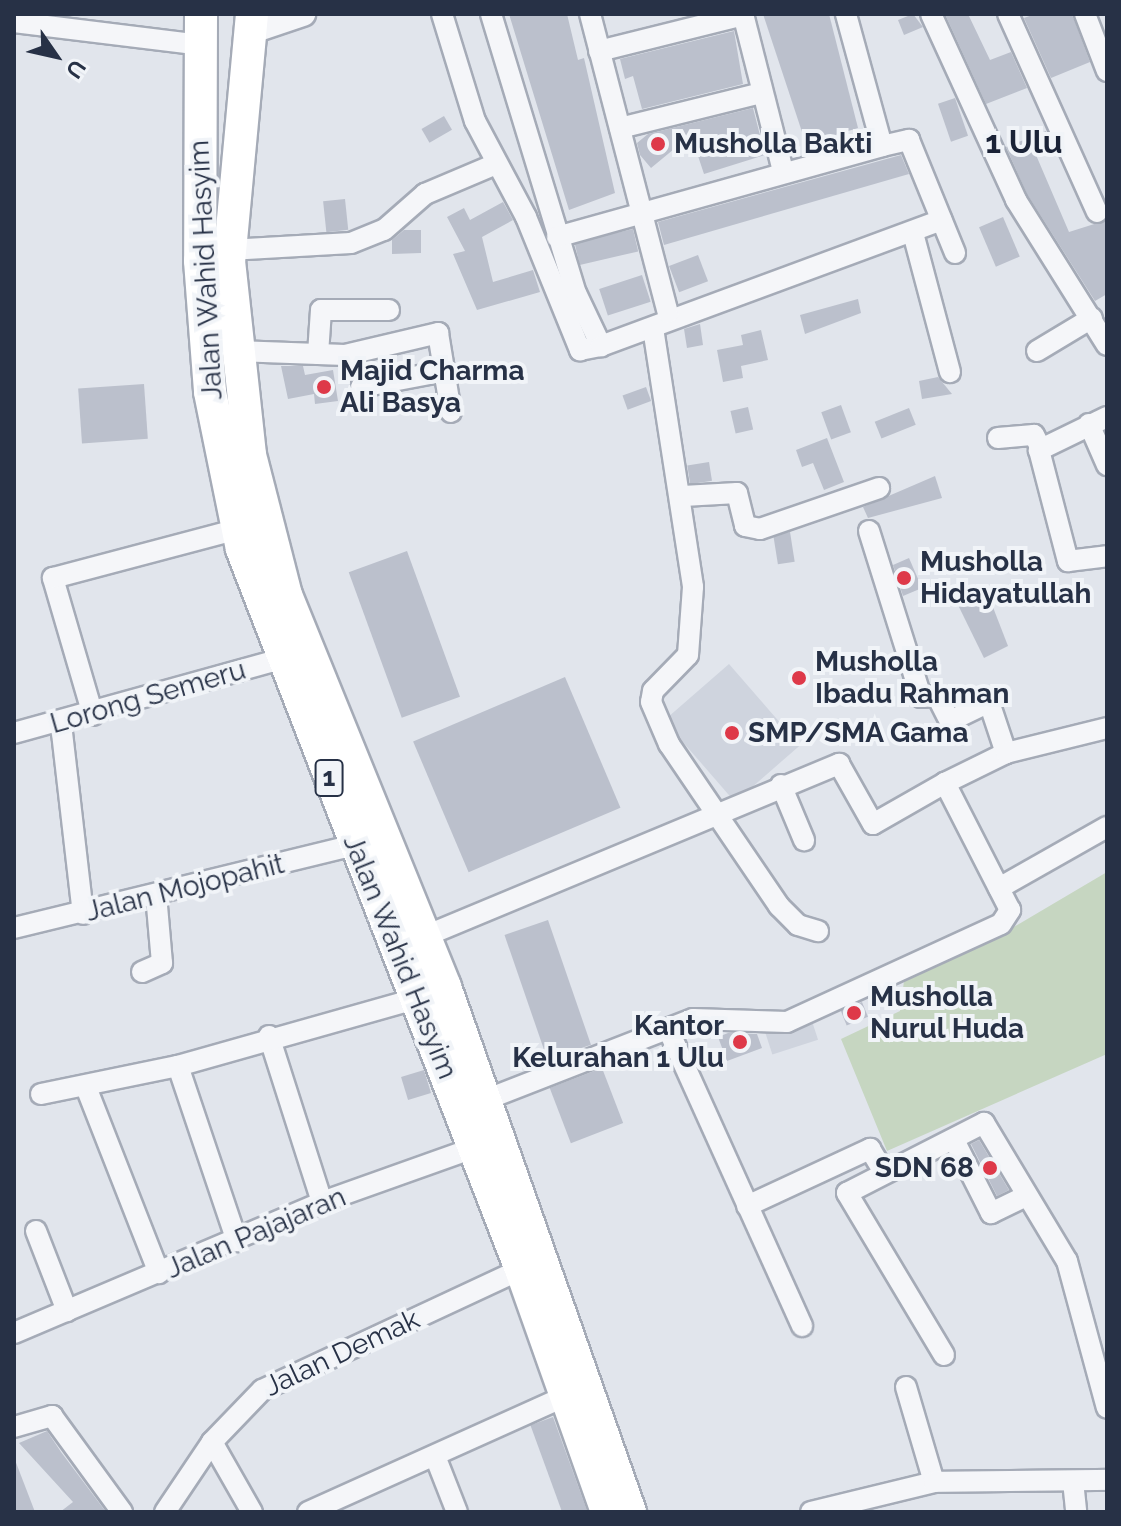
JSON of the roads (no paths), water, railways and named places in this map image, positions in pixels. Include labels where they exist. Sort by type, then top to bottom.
[{"type":"highway","name":"Jalan Wahid Hasyim","points":[[252,23],[229,250],[236,351],[238,529],[281,659],[415,999],[487,1144],[630,1512]]},
{"type":"highway","name":"Jalan Wahid Hasyim","points":[[201,29],[200,261],[237,458],[286,595],[485,1100],[487,1144],[521,1269],[607,1512]]},
{"type":"street","points":[[252,23],[303,14]]},
{"type":"street","points":[[442,14],[456,70],[496,164],[567,297],[601,346],[661,321],[913,233],[941,220]]},
{"type":"street","points":[[491,14],[557,237],[567,297]]},
{"type":"street","points":[[590,14],[642,211],[661,321],[693,587],[690,645],[679,670],[651,699],[669,744],[720,811],[787,916],[818,931]]},
{"type":"street","points":[[599,51],[743,14],[783,171]]},
{"type":"street","points":[[846,14],[882,146]]},
{"type":"street","points":[[931,14],[1016,200],[1107,345]]},
{"type":"street","points":[[1008,14],[1097,212]]},
{"type":"street","points":[[1085,14],[1107,71]]},
{"type":"street","points":[[14,22],[201,29]]},
{"type":"street","points":[[620,128],[761,93]]},
{"type":"street","points":[[557,237],[908,138],[955,253]]},
{"type":"street","points":[[229,250],[351,243],[384,230],[425,194],[496,164]]},
{"type":"street","points":[[913,233],[950,372]]},
{"type":"street","points":[[318,354],[321,310],[389,310]]},
{"type":"street","points":[[1037,351],[1092,318]]},
{"type":"street","points":[[236,351],[363,353],[438,333],[451,412]]},
{"type":"street","points":[[361,387],[445,371]]},
{"type":"street","points":[[1040,447],[1098,420],[1107,465]]},
{"type":"street","points":[[998,438],[1034,435],[1040,447],[1068,561],[1107,556]]},
{"type":"street","points":[[683,496],[737,493],[743,524],[760,529],[879,488]]},
{"type":"street","points":[[93,715],[53,578],[238,529]]},
{"type":"street","points":[[869,531],[921,697],[937,696],[950,721],[989,702],[1006,753]]},
{"type":"street","name":"Lorong Semeru","points":[[14,733],[61,724],[281,659]]},
{"type":"street","points":[[61,724],[83,914]]},
{"type":"street","points":[[423,937],[781,785],[844,765],[875,824],[945,783],[1006,753],[1107,728]]},
{"type":"street","points":[[485,1100],[705,1017],[778,1023],[807,1013],[1001,924],[1010,910],[945,783]]},
{"type":"street","points":[[781,785],[804,840]]},
{"type":"street","points":[[999,888],[1107,827]]},
{"type":"street","name":"Jalan Mojopahit","points":[[14,928],[83,914],[355,845]]},
{"type":"street","points":[[142,972],[162,963],[156,895]]},
{"type":"street","points":[[41,1094],[178,1066],[269,1036],[415,999]]},
{"type":"street","points":[[668,1029],[802,1326]]},
{"type":"street","points":[[269,1036],[322,1202]]},
{"type":"street","points":[[178,1066],[237,1241]]},
{"type":"street","points":[[86,1087],[159,1273]]},
{"type":"street","points":[[944,1355],[848,1198],[851,1187],[987,1124],[1026,1196],[1067,1261],[1107,1408]]},
{"type":"street","points":[[954,1140],[991,1213],[1026,1196]]},
{"type":"street","name":"Jalan Pajajaran","points":[[14,1333],[237,1241],[322,1202],[487,1144]]},
{"type":"street","points":[[747,1206],[870,1149],[884,1172]]},
{"type":"street","points":[[36,1231],[67,1311]]},
{"type":"street","name":"Jalan Demak","points":[[165,1512],[212,1442],[251,1397],[278,1381],[521,1269]]},
{"type":"street","points":[[906,1387],[934,1482]]},
{"type":"street","points":[[308,1512],[354,1503],[435,1456],[566,1396]]},
{"type":"street","points":[[14,1427],[52,1416],[122,1512]]},
{"type":"street","points":[[212,1442],[252,1512]]},
{"type":"street","points":[[435,1456],[457,1512]]},
{"type":"street","points":[[811,1512],[934,1482],[1107,1480]]},
{"type":"street","points":[[1073,1481],[1076,1512]]},
{"type":"place","name":"Musholla Bakti","points":[[658,144]]},
{"type":"place","name":"Majid Charma Ali Basya","points":[[324,387]]},
{"type":"place","name":"Musholla Hidayatullah","points":[[904,578]]},
{"type":"place","name":"Musholla Ibadu Rahman","points":[[799,678]]},
{"type":"place","name":"SMP/SMA Gama","points":[[732,733]]},
{"type":"place","name":"Musholla Nurul Huda","points":[[854,1013]]},
{"type":"place","name":"Kantor Kelurahan 1 Ulu","points":[[740,1042]]},
{"type":"place","name":"SDN 68","points":[[990,1168]]},
{"type":"district","name":"1 Ulu","points":[[1024,142]]}]
